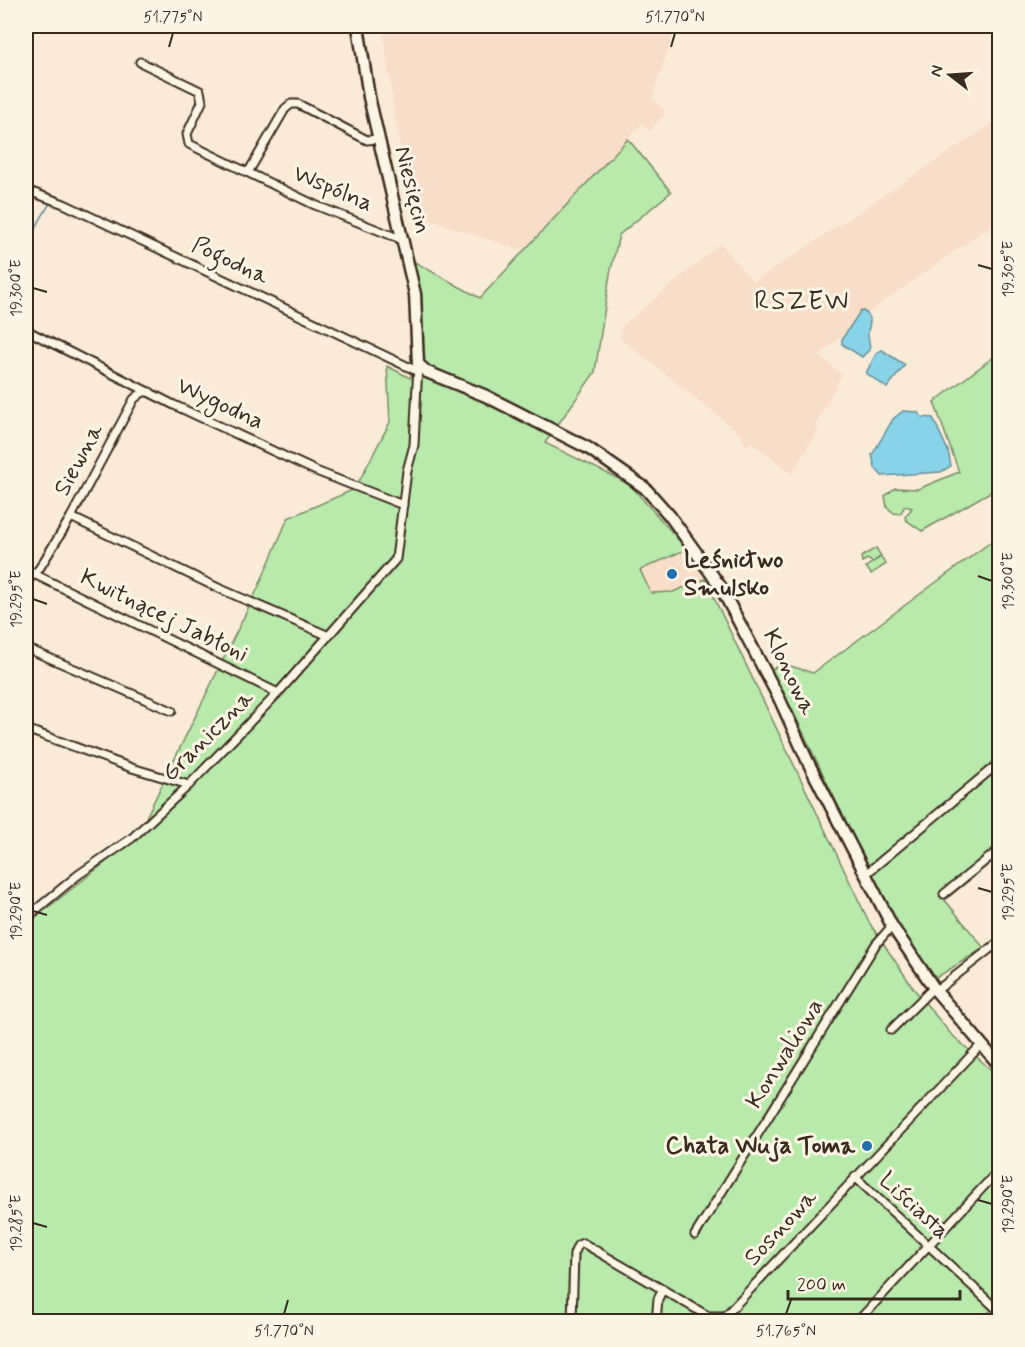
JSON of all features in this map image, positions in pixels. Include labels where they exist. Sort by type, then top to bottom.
[{"type":"street","name":"Niesięcin","points":[[358,26],[378,139],[403,240],[418,315],[418,368]]},
{"type":"street","name":"Wspólna","points":[[140,62],[200,91],[202,102],[187,134],[189,144],[249,171],[315,205],[356,219],[403,240]]},
{"type":"street","points":[[249,171],[285,109],[291,104],[298,104],[367,140],[378,139]]},
{"type":"street","name":"Pogodna","points":[[26,189],[64,204],[418,368]]},
{"type":"street","name":"Wygodna","points":[[26,330],[316,471],[403,505]]},
{"type":"street","points":[[403,505],[414,444],[418,368]]},
{"type":"street","name":"Klonowa","points":[[418,368],[486,396],[572,438],[637,481],[658,502],[693,545],[720,586],[892,926],[935,990],[999,1066]]},
{"type":"street","name":"Siewna","points":[[26,582],[32,573],[39,569],[71,517],[134,399],[143,392],[150,392]]},
{"type":"street","name":"Graniczna","points":[[26,918],[78,874],[132,838],[189,785],[278,693],[396,559],[403,505]]},
{"type":"street","points":[[71,517],[216,587],[329,636]]},
{"type":"street","name":"Kwitnącej Jabłoni","points":[[32,573],[278,693]]},
{"type":"street","points":[[26,648],[172,711]]},
{"type":"street","points":[[26,729],[132,768],[189,785]]},
{"type":"street","points":[[867,873],[999,762]]},
{"type":"street","points":[[944,894],[999,849]]},
{"type":"street","name":"Konwaliowa","points":[[695,1235],[876,944],[892,926]]},
{"type":"street","points":[[891,1030],[935,990],[999,941]]},
{"type":"street","name":"Sosnowa","points":[[572,1322],[574,1254],[578,1245],[591,1245],[708,1316],[725,1316],[981,1045]]},
{"type":"street","points":[[857,1322],[999,1168]]},
{"type":"street","name":"Liściasta","points":[[855,1177],[999,1314]]},
{"type":"street","points":[[657,1322],[657,1299],[663,1289]]},
{"type":"street","points":[[993,1322],[999,1314]]},
{"type":"shaded area","points":[[382,26],[676,26],[652,98],[666,113],[649,132],[643,123],[522,251],[409,213]]},
{"type":"shaded area","points":[[999,119],[999,220],[881,303],[819,355],[842,375],[815,426],[819,429],[792,474],[751,442],[747,446],[741,441],[743,436],[621,339],[621,327],[721,243],[753,282]]},
{"type":"shaded area","name":"Leśnictwo Smulsko","points":[[687,549],[705,579],[672,592],[652,593],[640,570]]},
{"type":"green space","points":[[628,139],[671,192],[619,235],[610,274],[595,372],[545,443],[629,484],[687,549],[640,570],[651,593],[673,592],[705,579],[870,924],[914,989],[950,1033],[999,1077],[999,1301],[980,1322],[26,1322],[26,925],[136,838],[258,588],[288,518],[355,489],[390,422],[387,366],[410,378],[420,349],[421,305],[411,260],[480,298]]},
{"type":"green space","points":[[999,353],[999,487],[922,531],[906,520],[905,517],[912,508],[905,506],[900,514],[894,513],[887,507],[885,496],[895,488],[918,489],[959,472],[934,402]]},
{"type":"green space","points":[[999,536],[999,856],[945,900],[984,948],[934,979],[891,917],[791,707],[768,673],[781,663],[813,673]]},
{"type":"green space","points":[[876,548],[881,556],[873,562],[867,559],[862,562],[861,557]]},
{"type":"green space","points":[[881,557],[886,564],[871,574],[866,567]]},
{"type":"water","points":[[861,310],[870,318],[868,334],[870,349],[862,357],[842,344],[842,339]]},
{"type":"water","points":[[882,350],[905,365],[887,388],[866,373],[877,352]]},
{"type":"water","points":[[903,411],[917,412],[922,417],[933,418],[948,451],[951,466],[941,472],[882,476],[875,468],[872,455],[893,419]]},
{"type":"waterway","points":[[26,244],[50,203]]},
{"type":"place","name":"Leśnictwo Smulsko","points":[[672,574]]},
{"type":"place","name":"Chata Wuja Toma","points":[[867,1146]]},
{"type":"district","name":"RSZEW","points":[[802,302]]}]
